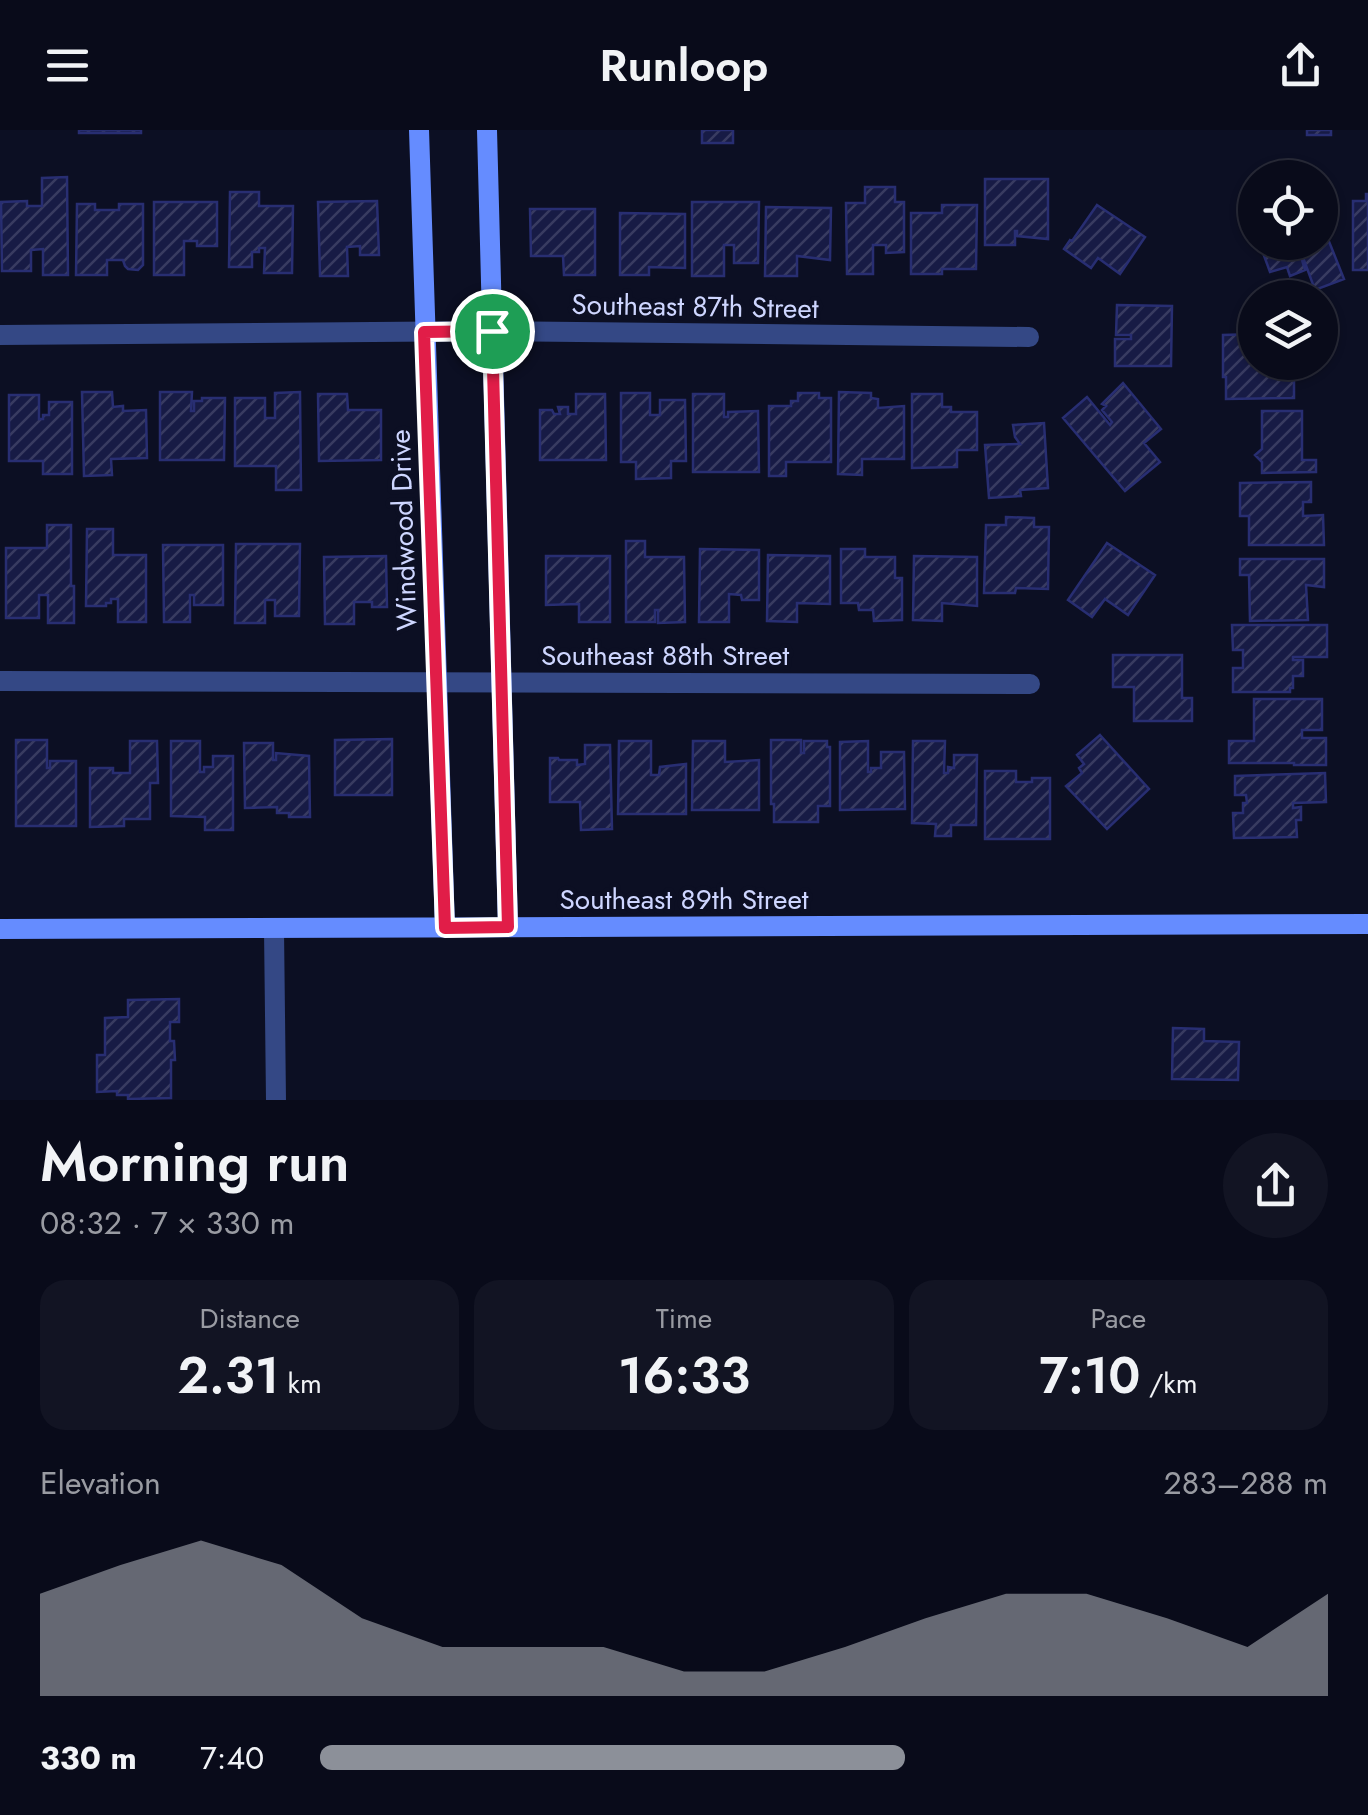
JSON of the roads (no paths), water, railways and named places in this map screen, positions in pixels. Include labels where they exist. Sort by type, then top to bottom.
[{"type":"street","name":"Windwood Drive","points":[[419,130],[445,928]]},
{"type":"street","points":[[487,130],[508,927]]},
{"type":"street","name":"Southeast 87th Street","points":[[0,335],[492,331],[1029,337]]},
{"type":"street","name":"Southeast 88th Street","points":[[0,681],[1030,684]]},
{"type":"street","name":"Southeast 89th Street","points":[[0,929],[1368,924]]},
{"type":"street","points":[[274,928],[276,1100]]}]
